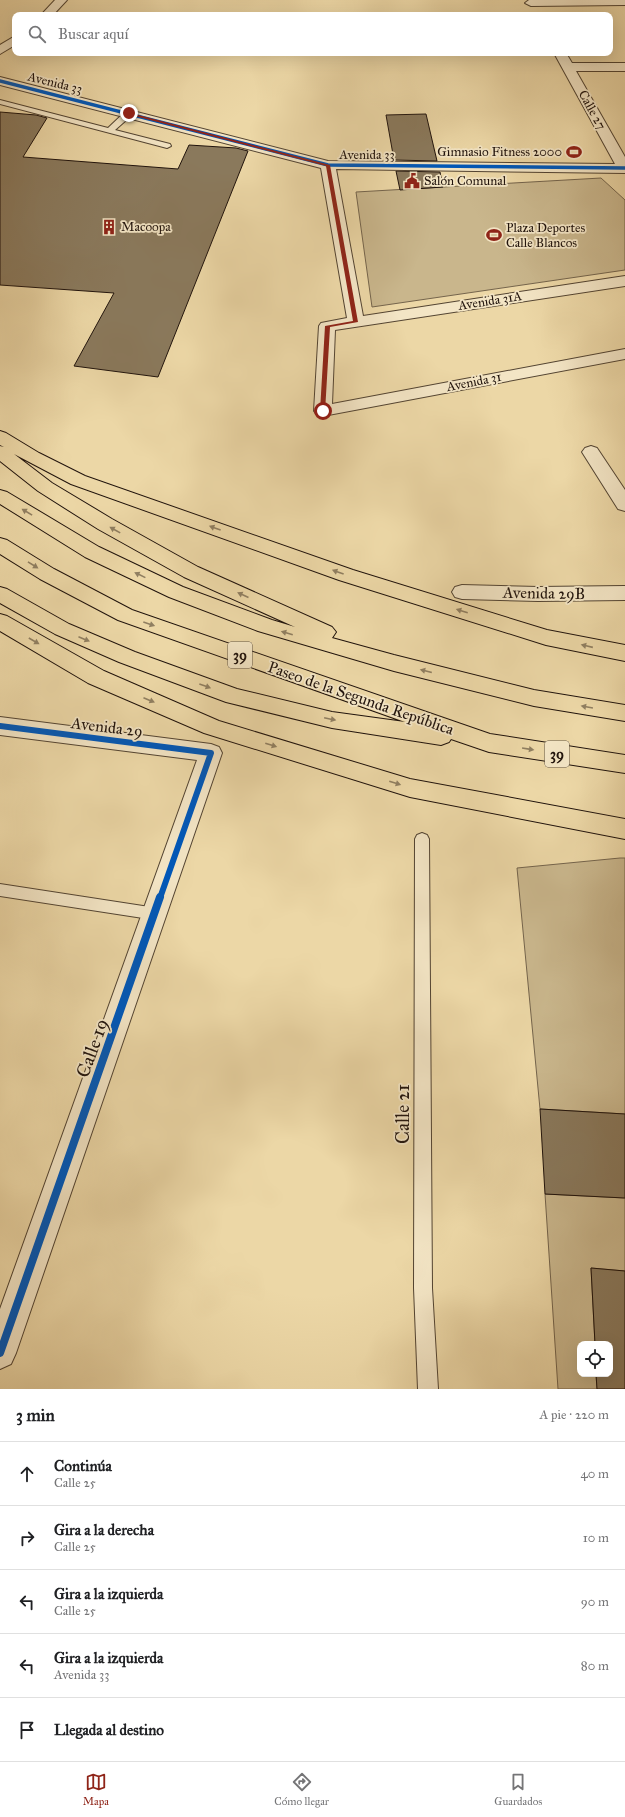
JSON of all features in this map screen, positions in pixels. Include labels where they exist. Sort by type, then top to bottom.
[{"type":"highway","points":[[0,437],[32,457],[78,480],[346,575],[546,637],[625,653]]},
{"type":"highway","points":[[0,452],[45,487],[105,524],[191,572],[394,663]]},
{"type":"highway","name":"39","points":[[0,496],[92,552],[176,592],[264,626],[394,663],[534,698],[625,714]]},
{"type":"highway","name":"Paseo de la Segunda República","points":[[0,545],[47,574],[126,615],[490,743],[625,764]]},
{"type":"highway","points":[[0,594],[69,632],[127,657],[234,696],[332,720],[490,743]]},
{"type":"highway","points":[[0,621],[96,677],[212,727],[410,788],[625,828]]},
{"type":"street","points":[[50,12],[61,0]]},
{"type":"street","points":[[530,2],[625,2]]},
{"type":"street","points":[[530,2],[536,12]]},
{"type":"street","points":[[0,50],[12,42]]},
{"type":"street","name":"Calle 27","points":[[562,56],[625,168]]},
{"type":"street","points":[[568,67],[625,67]]},
{"type":"street","name":"Avenida 33","points":[[0,81],[328,165],[625,168]]},
{"type":"street","points":[[328,165],[356,322]]},
{"type":"street","name":"Avenida 31A","points":[[323,411],[327,326],[625,281]]},
{"type":"street","name":"Avenida 31","points":[[323,411],[625,354]]},
{"type":"street","points":[[591,452],[625,505]]},
{"type":"street","name":"Avenida 29B","points":[[462,592],[538,594],[625,593]]},
{"type":"street","name":"Avenida 29","points":[[0,726],[211,754]]},
{"type":"street","name":"Calle 19","points":[[0,1353],[156,914],[211,754]]},
{"type":"lane","points":[[0,102],[167,146]]},
{"type":"lane","points":[[110,130],[129,113]]},
{"type":"lane","name":"Calle 21","points":[[422,839],[423,1288],[428,1389]]},
{"type":"lane","points":[[0,890],[156,914]]},
{"type":"shaded area","name":"Plaza Deportes Calle Blancos","points":[[601,178],[625,200],[625,270],[372,307],[356,192]]},
{"type":"shaded area","points":[[625,858],[625,1114],[540,1109],[517,868]]},
{"type":"shaded area","points":[[545,1194],[625,1198],[625,1271],[591,1268],[595,1341],[577,1341],[577,1377],[596,1377],[597,1389],[558,1389]]},
{"type":"building","name":"Macoopa","points":[[0,112],[36,115],[47,118],[23,157],[178,169],[189,145],[236,148],[248,151],[158,377],[74,366],[114,293],[0,285]]},
{"type":"building","points":[[426,114],[437,161],[394,160],[386,115]]},
{"type":"building","points":[[396,171],[440,172],[443,187],[400,190]]},
{"type":"building","points":[[540,1109],[625,1114],[625,1198],[545,1194]]},
{"type":"building","points":[[591,1268],[625,1271],[625,1389],[597,1389],[596,1377],[613,1377],[613,1341],[595,1341]]},
{"type":"cycle path","points":[[0,81],[328,165],[625,168]]},
{"type":"cycle path","points":[[0,726],[211,753],[0,1353]]},
{"type":"place","name":"Gimnasio Fitness 2000","points":[[574,152]]},
{"type":"place","name":"Salón Comunal","points":[[412,181]]},
{"type":"place","name":"Macoopa","points":[[109,227]]},
{"type":"place","name":"Plaza Deportes Calle Blancos","points":[[494,235]]},
{"type":"route","points":[[129,113],[328,165],[356,322],[327,326],[323,411]]}]
